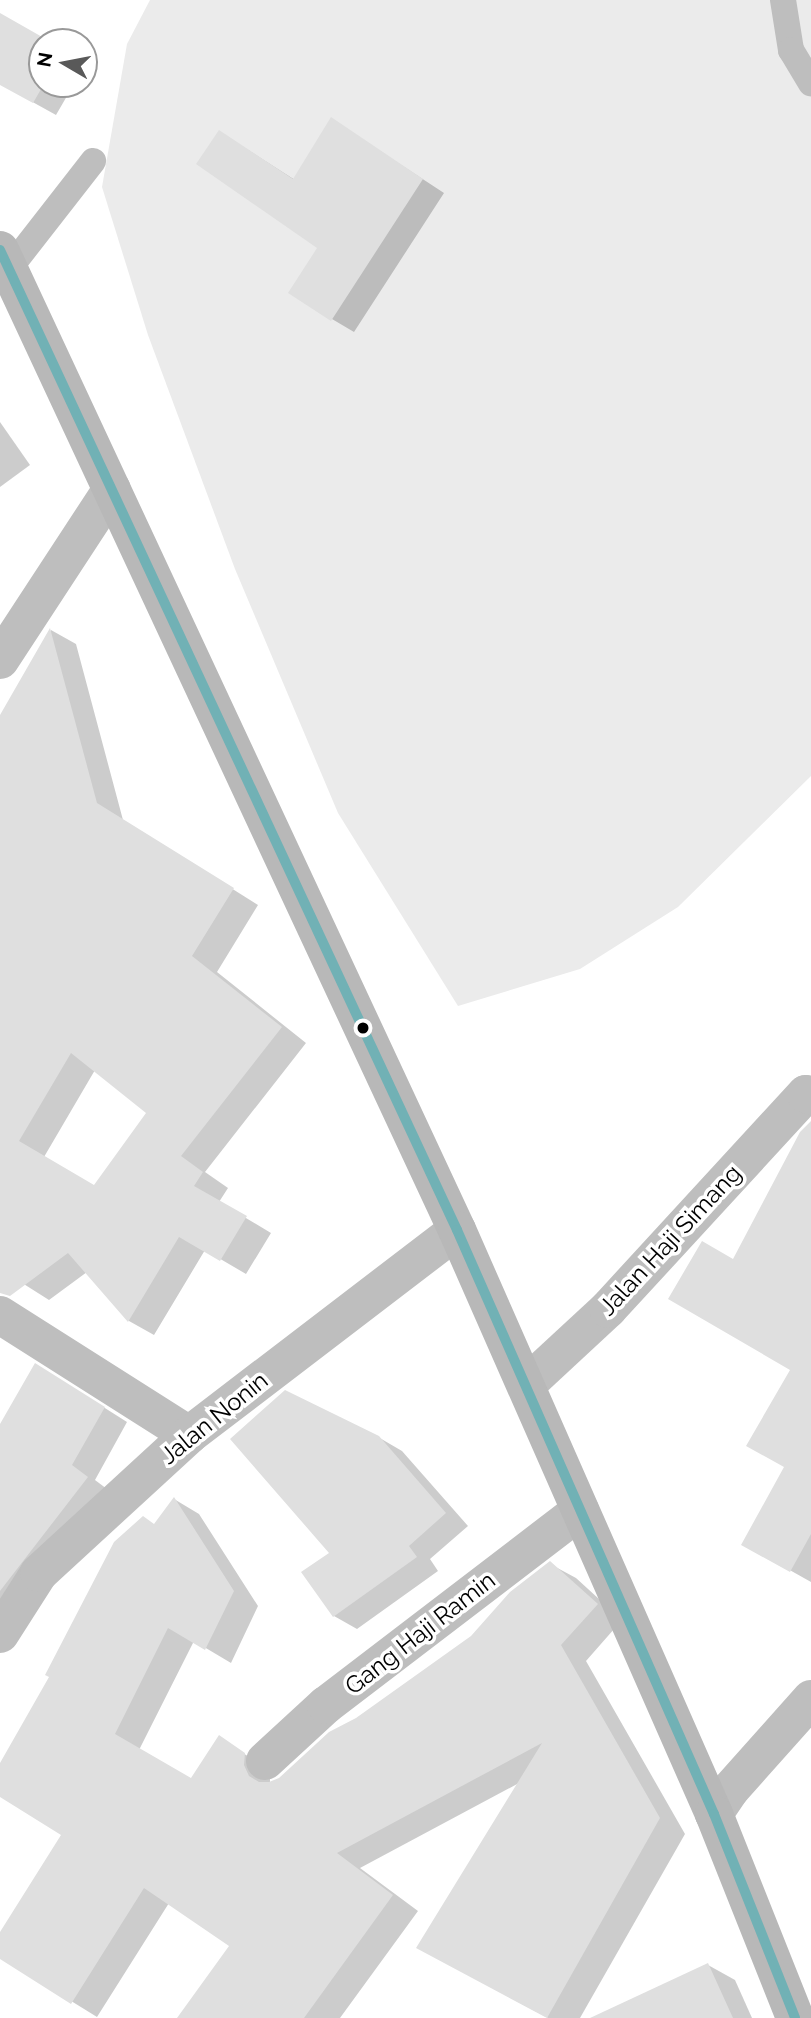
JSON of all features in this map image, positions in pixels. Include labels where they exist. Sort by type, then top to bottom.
[{"type":"main road","points":[[4,260],[457,1230],[580,1511],[722,1802],[795,2018]]},
{"type":"street","points":[[0,660],[112,489]]},
{"type":"street","name":"Jalan Haji Simang","points":[[526,1385],[608,1309],[806,1094],[811,1096]]},
{"type":"street","name":"Jalan Nonin","points":[[0,1634],[38,1573],[189,1435],[457,1230]]},
{"type":"street","points":[[0,1315],[189,1435]]},
{"type":"street","name":"Gang Haji Ramin","points":[[265,1761],[326,1705],[580,1511]]},
{"type":"street","points":[[722,1802],[802,1710]]},
{"type":"lane","points":[[783,0],[791,50],[811,83]]},
{"type":"lane","points":[[4,260],[93,161]]},
{"type":"shaded area","points":[[150,0],[811,0],[811,776],[678,907],[580,969],[458,1006],[338,813],[235,569],[148,335],[102,187],[127,44]]},
{"type":"building","points":[[0,13],[28,29],[28,98],[36,98],[33,103],[0,85]]},
{"type":"building","points":[[331,117],[423,179],[331,321],[288,293],[317,248],[196,164],[219,130],[293,179]]},
{"type":"building","points":[[50,628],[97,803],[234,888],[192,956],[282,1027],[181,1156],[203,1172],[194,1186],[247,1216],[220,1261],[179,1237],[128,1322],[68,1253],[10,1296],[0,1293],[0,715]],"holes":[[[71,1053],[146,1113],[94,1185],[19,1141]]]},
{"type":"building","points":[[811,1121],[811,1534],[790,1572],[741,1545],[784,1467],[746,1446],[790,1370],[668,1299],[702,1241],[733,1259],[800,1132]]},
{"type":"building","points":[[35,1363],[105,1407],[72,1465],[88,1477],[0,1591],[0,1424]]},
{"type":"building","points":[[285,1390],[379,1436],[446,1513],[409,1546],[417,1557],[333,1617],[301,1572],[329,1553],[230,1439]]},
{"type":"building","points":[[174,1497],[234,1591],[205,1650],[168,1628],[115,1734],[191,1778],[219,1735],[245,1753],[244,1765],[249,1776],[259,1782],[279,1778],[329,1732],[356,1718],[471,1636],[510,1592],[550,1561],[598,1604],[561,1645],[660,1818],[547,2018],[416,1948],[542,1743],[337,1853],[393,1895],[304,2018],[177,2018],[229,1946],[144,1888],[71,2004],[0,1959],[0,1932],[61,1835],[0,1797],[0,1763],[49,1677],[45,1675],[114,1542],[143,1516],[154,1524]]},
{"type":"building","points":[[708,1963],[733,2018],[590,2018]]},
{"type":"transit line","points":[[0,250],[457,1230],[714,1814],[795,2018]]}]
